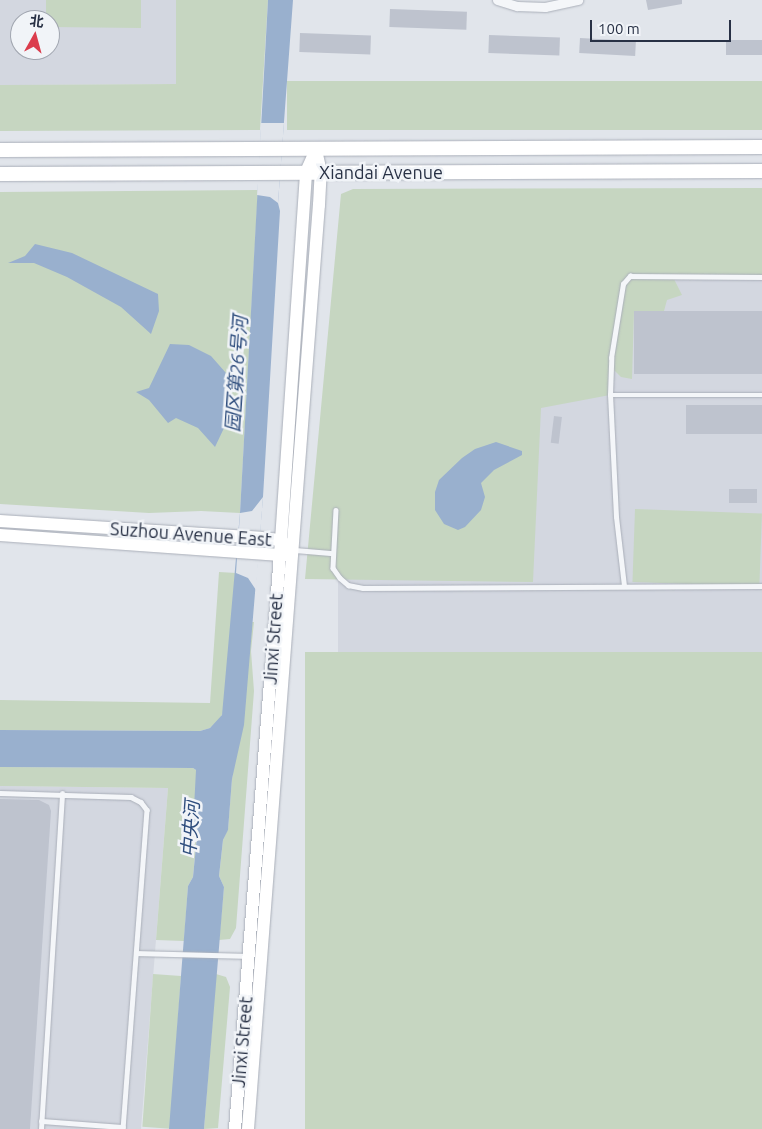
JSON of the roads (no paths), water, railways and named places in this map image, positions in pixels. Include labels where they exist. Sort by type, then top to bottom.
[{"type":"main road","name":"Xiandai Avenue","points":[[0,150],[762,147]]},
{"type":"main road","name":"Jinxi Street","points":[[235,1129],[280,555],[306,172],[316,150]]},
{"type":"main road","name":"Jinxi Street","points":[[248,1129],[267,957],[321,172],[316,150]]},
{"type":"main road","name":"Xiandai Avenue","points":[[0,174],[762,171]]},
{"type":"main road","name":"Suzhou Avenue East","points":[[0,521],[260,538],[280,540],[294,550]]},
{"type":"main road","name":"Suzhou Avenue East","points":[[0,535],[280,555],[294,550]]},
{"type":"street","points":[[497,0],[517,6],[545,7],[578,0]]},
{"type":"lane","points":[[624,586],[615,500],[610,395],[615,329],[626,279],[630,276],[762,277]]},
{"type":"lane","points":[[610,395],[762,395]]},
{"type":"lane","points":[[336,510],[333,568],[348,585],[362,588],[762,586]]},
{"type":"lane","points":[[294,550],[333,553]]},
{"type":"lane","points":[[0,793],[131,797],[141,802],[147,810],[123,1128],[78,1126],[42,1121]]},
{"type":"lane","points":[[41,1129],[62,794]]},
{"type":"lane","points":[[137,953],[267,957]]},
{"type":"water","points":[[268,0],[293,0],[278,203],[280,211],[263,497],[244,725],[232,779],[228,830],[223,840],[219,876],[224,887],[204,1129],[169,1129],[188,886],[193,877],[197,837],[193,827],[196,770],[193,768],[0,767],[0,730],[200,731],[210,728],[222,715],[240,513]]},
{"type":"water","points":[[35,244],[72,253],[158,294],[159,311],[151,334],[121,307],[67,277],[34,263],[8,263],[25,256]]},
{"type":"water","points":[[170,344],[189,345],[211,356],[226,373],[224,428],[215,447],[198,428],[176,418],[168,423],[149,400],[136,392],[149,388]]},
{"type":"water","points":[[496,442],[522,451],[522,455],[494,470],[481,483],[485,497],[481,510],[465,527],[458,530],[444,524],[435,510],[435,492],[439,480],[462,458],[475,449]]},
{"type":"water label","name":"园区第26号河","points":[[237,374]]},
{"type":"water label","name":"中央河","points":[[191,829]]}]
